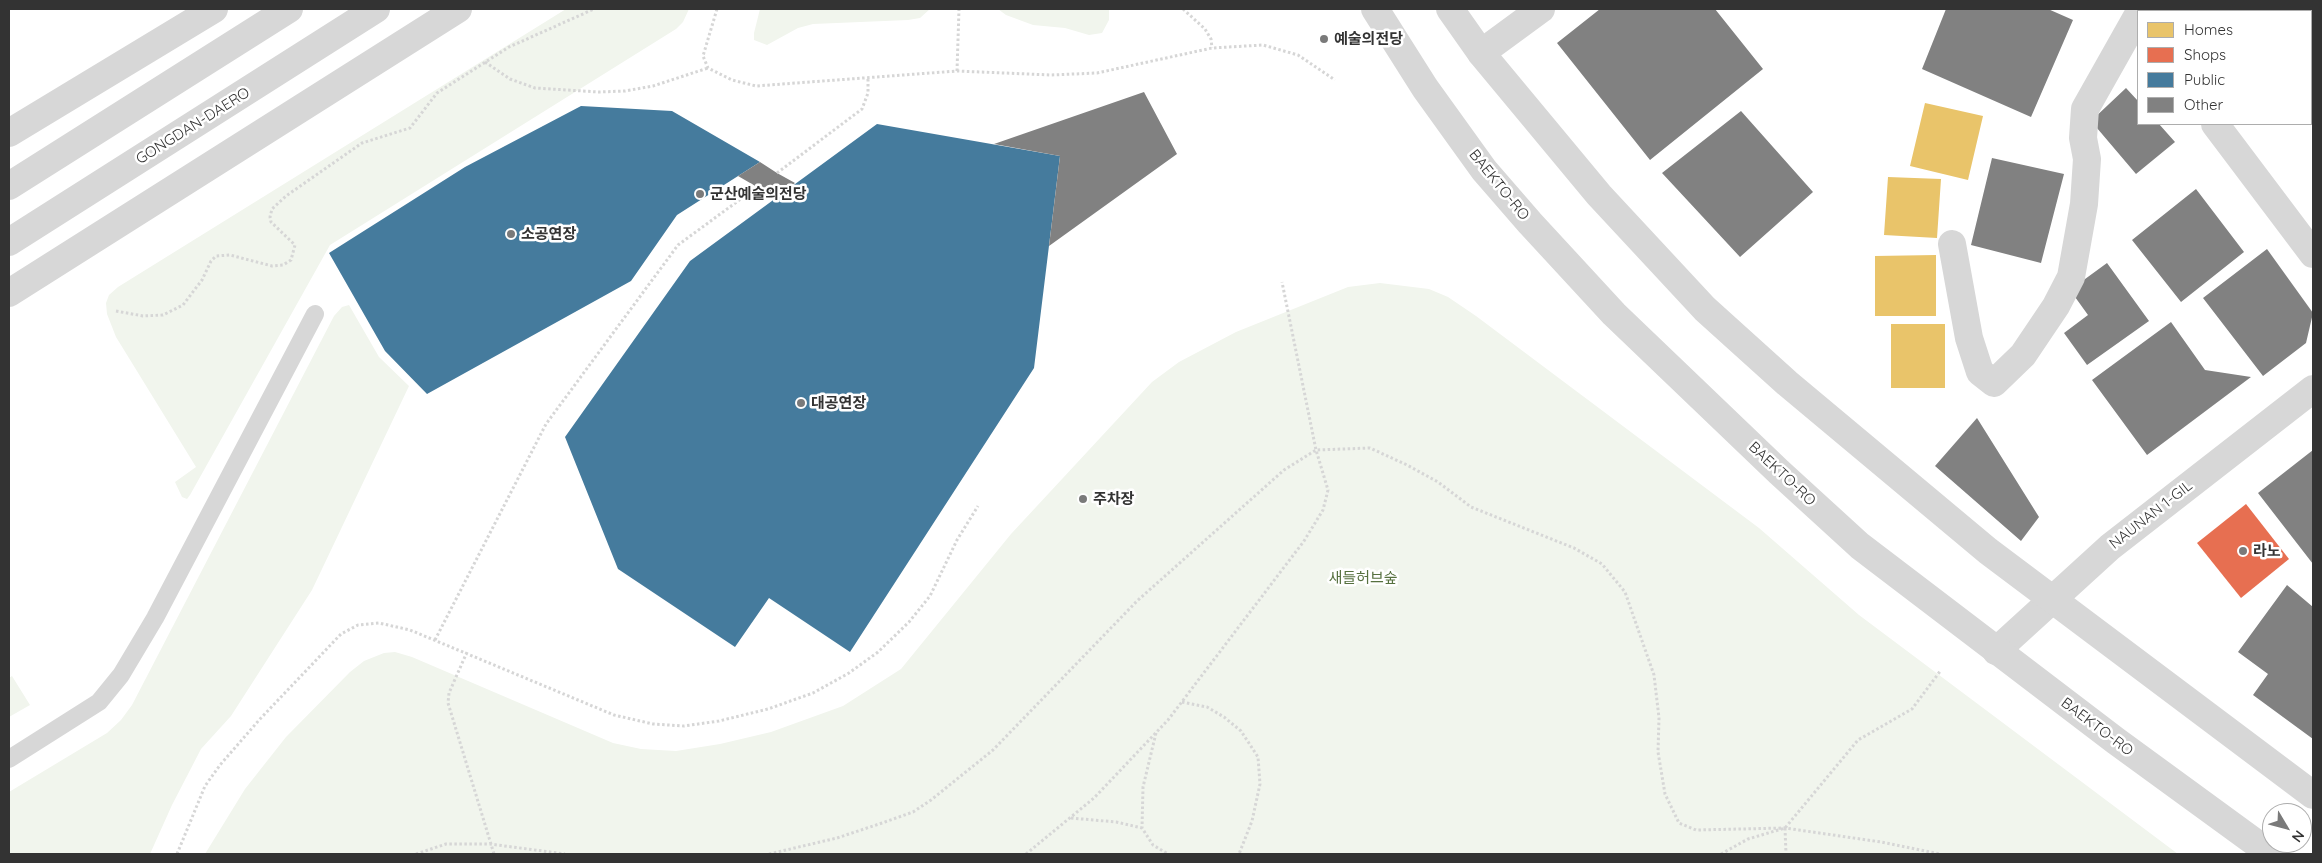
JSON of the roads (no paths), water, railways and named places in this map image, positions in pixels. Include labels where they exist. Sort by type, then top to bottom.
[{"type":"street","points":[[9,133],[214,9]]},
{"type":"street","points":[[9,186],[289,9]]},
{"type":"street","name":"GONGDAN-DAERO","points":[[9,242],[376,9]]},
{"type":"street","points":[[9,293],[458,9]]},
{"type":"street","name":"BAEKTO-RO","points":[[1375,9],[1425,88],[1484,170],[1530,223],[1614,314],[1860,546],[1996,651],[2271,854]]},
{"type":"street","points":[[1450,9],[1481,53],[1599,195],[1705,309],[1787,382],[1988,551],[2313,795]]},
{"type":"street","points":[[1481,53],[1540,9]]},
{"type":"street","points":[[1952,244],[1969,338],[1980,372],[1994,383],[2023,355],[2056,306],[2071,276],[2084,204],[2087,159],[2083,138],[2084,109],[2137,17]]},
{"type":"street","points":[[2216,125],[2313,254]]},
{"type":"street","name":"NAUNAN 1-GIL","points":[[1996,651],[2051,598],[2110,547],[2313,389]]},
{"type":"lane","points":[[9,758],[93,706],[116,682],[155,618],[315,314]]},
{"type":"place","name":"예술의전당","points":[[1324,39]]},
{"type":"place","name":"군산예술의전당","points":[[700,194]]},
{"type":"place","name":"소공연장","points":[[511,234]]},
{"type":"place","name":"대공연장","points":[[801,403]]},
{"type":"place","name":"주차장","points":[[1083,499]]},
{"type":"place","name":"라노","points":[[2243,551]]},
{"type":"park label","name":"새들허브숲","points":[[1363,578]]}]
